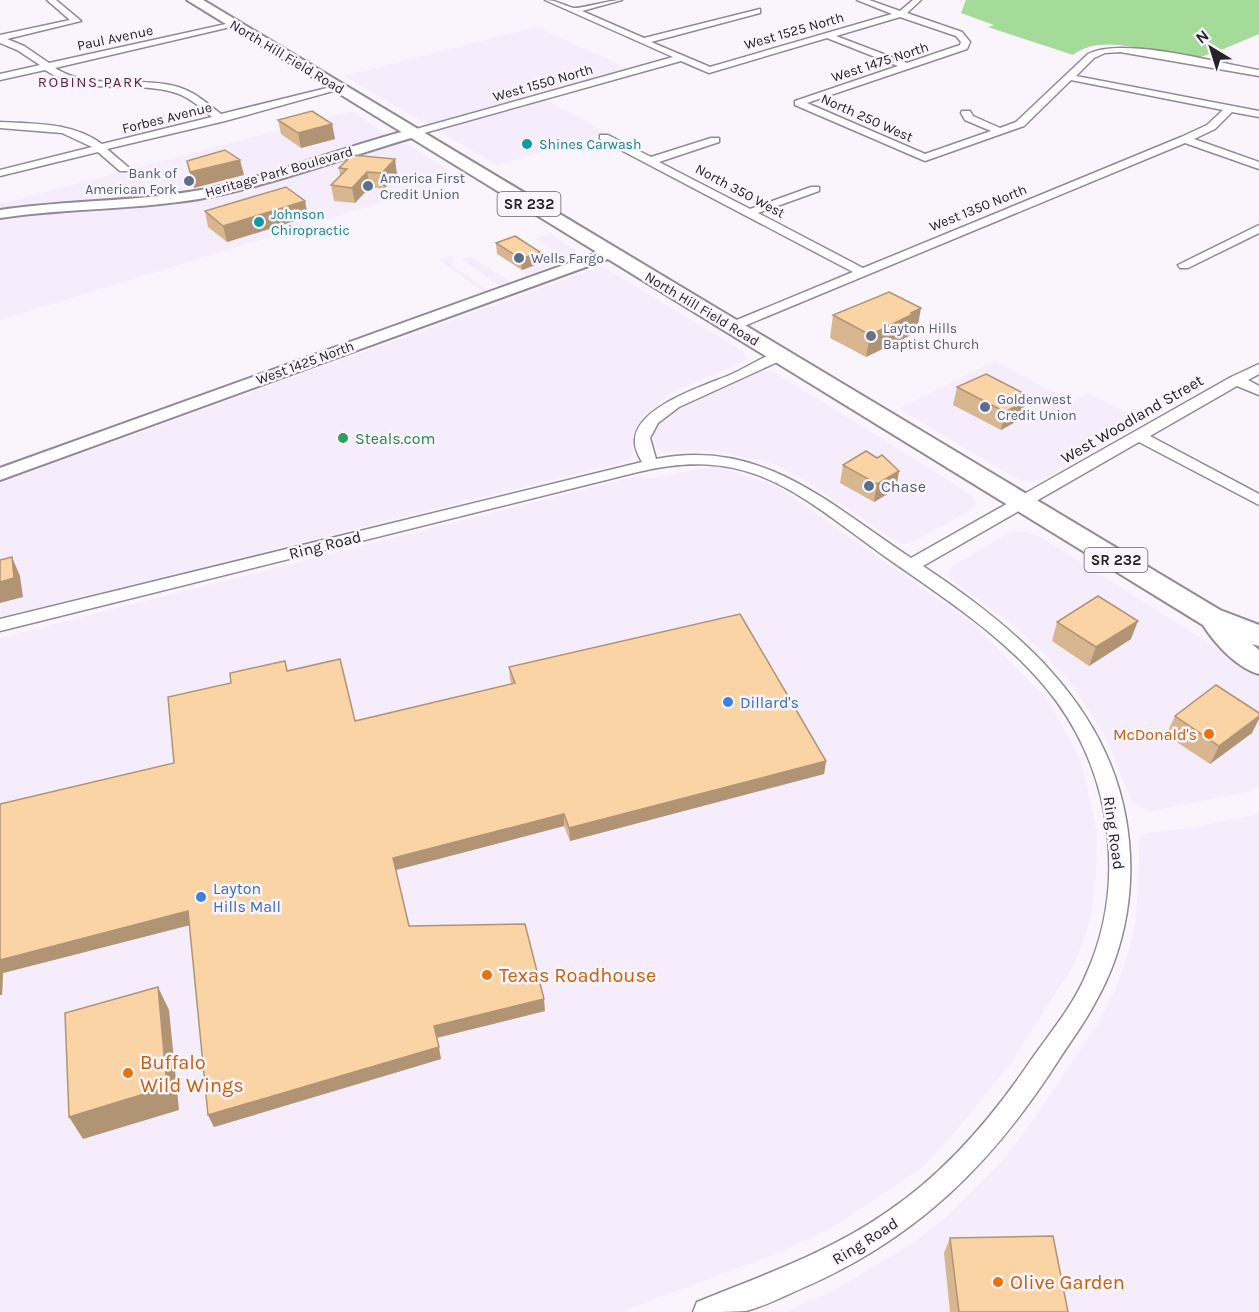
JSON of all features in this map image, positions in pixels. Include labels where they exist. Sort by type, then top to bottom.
[{"type":"main road","name":"North Hill Field Road","points":[[194,0],[1210,617]]},
{"type":"main road","name":"SR 232","points":[[1210,617],[1259,636]]},
{"type":"main road","name":"SR 232","points":[[1210,617],[1247,656],[1259,664]]},
{"type":"street","points":[[0,39],[77,21],[51,0]]},
{"type":"street","points":[[549,0],[681,58]]},
{"type":"street","points":[[574,11],[618,0]]},
{"type":"street","points":[[861,0],[900,14]]},
{"type":"street","name":"West 1525 North","points":[[681,58],[709,70],[900,14],[917,0]]},
{"type":"street","points":[[643,41],[757,11]]},
{"type":"street","name":"West 1475 North","points":[[798,103],[964,47],[966,42],[959,34],[900,14]]},
{"type":"street","name":"Paul Avenue","points":[[0,77],[235,26]]},
{"type":"street","points":[[826,36],[908,67]]},
{"type":"street","points":[[0,39],[22,47],[74,81],[148,85],[175,89],[191,96],[221,119]]},
{"type":"street","points":[[966,113],[969,118],[999,131],[1020,124],[1091,56],[1110,50],[1139,51],[1259,73]]},
{"type":"street","name":"West 1550 North","points":[[413,133],[681,58]]},
{"type":"street","points":[[1069,77],[1259,114]]},
{"type":"street","name":"Forbes Avenue","points":[[0,173],[339,88]]},
{"type":"street","name":"North 250 West","points":[[798,103],[925,158],[999,131]]},
{"type":"street","name":"West 1350 North","points":[[732,327],[1185,139],[1210,127],[1230,108]]},
{"type":"street","points":[[0,125],[72,131],[86,138],[124,169]]},
{"type":"street","name":"Heritage Park Boulevard","points":[[0,214],[48,207],[147,202],[203,194],[311,165],[413,133]]},
{"type":"street","name":"North 350 West","points":[[604,137],[861,272]]},
{"type":"street","points":[[1185,139],[1259,166]]},
{"type":"street","points":[[650,161],[715,140]]},
{"type":"street","points":[[749,213],[815,189]]},
{"type":"street","points":[[1184,266],[1259,229]]},
{"type":"street","name":"West 1425 North","points":[[0,474],[610,253]]},
{"type":"street","points":[[651,464],[642,444],[643,437],[646,429],[658,417],[689,397],[779,356]]},
{"type":"street","name":"West Woodland Street","points":[[910,566],[1259,368]]},
{"type":"street","points":[[1236,380],[1259,391]]},
{"type":"street","points":[[1138,436],[1259,500]]},
{"type":"street","name":"Ring Road","points":[[0,625],[651,464],[687,458],[714,458],[738,462],[767,471],[789,482],[979,612],[1012,639],[1045,674],[1084,729],[1106,782],[1119,844],[1118,898],[1110,944],[1086,999],[1033,1079],[988,1138],[951,1177],[899,1220],[843,1256],[798,1278],[707,1312]]},
{"type":"shaded area","points":[[537,27],[629,69],[536,95],[608,133],[497,165],[344,76]]},
{"type":"shaded area","points":[[353,111],[387,136],[318,159],[201,190],[149,198],[69,201],[0,210],[0,204]]},
{"type":"shaded area","points":[[398,143],[407,144],[461,178],[0,320],[0,218],[200,199],[262,184]]},
{"type":"shaded area","points":[[539,226],[452,256],[454,258],[452,265],[488,291],[484,292],[439,260]]},
{"type":"shaded area","points":[[539,226],[578,252],[577,257],[570,260],[536,240],[536,238],[549,234]]},
{"type":"shaded area","points":[[524,242],[557,264],[527,276],[496,251]]},
{"type":"shaded area","points":[[471,257],[511,282],[500,286],[461,259]]},
{"type":"shaded area","points":[[602,266],[744,352],[747,358],[741,363],[668,394],[638,425],[633,438],[633,452],[628,461],[0,617],[0,483]]},
{"type":"shaded area","points":[[995,361],[1071,402],[1088,393],[1144,422],[1043,479],[1030,482],[1017,479],[899,409]]},
{"type":"shaded area","points":[[762,371],[774,372],[918,461],[971,495],[976,504],[969,511],[914,541],[904,544],[894,540],[805,480],[772,463],[716,451],[664,452],[654,447],[653,432],[658,423],[671,412]]},
{"type":"shaded area","points":[[716,466],[776,486],[974,624],[1047,699],[1075,750],[1084,773],[1097,834],[1096,875],[1091,915],[1085,936],[1073,966],[1010,1064],[950,1138],[920,1169],[832,1228],[778,1253],[621,1312],[0,1312],[0,638],[634,477],[652,478]]},
{"type":"shaded area","points":[[1022,531],[1041,537],[1259,675],[1259,787],[1246,792],[1150,811],[1132,803],[1105,735],[1070,682],[1019,629],[953,581],[948,573],[952,566],[1007,534]]},
{"type":"shaded area","points":[[1259,814],[1259,1312],[785,1312],[835,1290],[916,1241],[947,1216],[1002,1161],[1022,1136],[1098,1024],[1116,989],[1130,948],[1136,919],[1140,837],[1147,833],[1192,828]]},
{"type":"green space","points":[[966,0],[1259,0],[1259,34],[1216,52],[1193,58],[1116,45],[1086,48],[1073,55],[988,27],[994,25],[961,13]]},
{"type":"building","points":[[312,111],[332,124],[298,133],[278,120]]},
{"type":"building","points":[[225,150],[240,160],[190,172],[187,161]]},
{"type":"building","points":[[352,155],[395,159],[382,173],[367,172],[352,188],[331,185],[347,169],[339,168]]},
{"type":"building","points":[[286,187],[305,201],[223,226],[205,211]]},
{"type":"building","points":[[515,236],[540,252],[521,259],[496,243]]},
{"type":"building","points":[[889,292],[921,308],[870,335],[833,315]]},
{"type":"building","points":[[986,374],[1027,395],[1019,400],[1024,402],[1005,412],[957,387]]},
{"type":"building","points":[[866,451],[877,458],[882,455],[899,471],[877,484],[843,465]]},
{"type":"building","points":[[12,557],[14,578],[0,582],[0,560]]},
{"type":"building","points":[[1098,596],[1138,621],[1096,647],[1057,622]]},
{"type":"building","name":"Layton Hills Mall","points":[[740,614],[826,761],[569,828],[564,814],[393,858],[409,926],[525,924],[544,999],[434,1026],[439,1047],[208,1115],[188,911],[0,960],[0,804],[174,763],[168,697],[231,683],[230,673],[285,661],[287,671],[340,659],[355,721],[515,683],[509,667]]},
{"type":"building","points":[[1216,685],[1259,713],[1259,716],[1219,746],[1175,716]]},
{"type":"building","name":"Buffalo Wild Wings","points":[[158,987],[167,1087],[69,1117],[65,1013]]},
{"type":"building","name":"Olive Garden","points":[[1053,1236],[1068,1312],[959,1312],[950,1238]]},
{"type":"place","name":"Shines Carwash","points":[[527,144]]},
{"type":"place","name":"Bank of American Fork","points":[[189,181]]},
{"type":"place","name":"America First Credit Union","points":[[368,186]]},
{"type":"place","name":"Johnson Chiropractic","points":[[259,222]]},
{"type":"place","name":"Wells Fargo","points":[[519,258]]},
{"type":"place","name":"Layton Hills Baptist Church","points":[[871,336]]},
{"type":"place","name":"Goldenwest Credit Union","points":[[985,407]]},
{"type":"place","name":"Steals.com","points":[[343,438]]},
{"type":"place","name":"Chase","points":[[869,486]]},
{"type":"place","name":"Dillard's","points":[[728,702]]},
{"type":"place","name":"McDonald's","points":[[1209,734]]},
{"type":"place","name":"Layton Hills Mall","points":[[201,897]]},
{"type":"place","name":"Texas Roadhouse","points":[[487,975]]},
{"type":"place","name":"Buffalo Wild Wings","points":[[128,1073]]},
{"type":"place","name":"Olive Garden","points":[[998,1282]]},
{"type":"district","name":"ROBINS PARK","points":[[91,82]]}]
